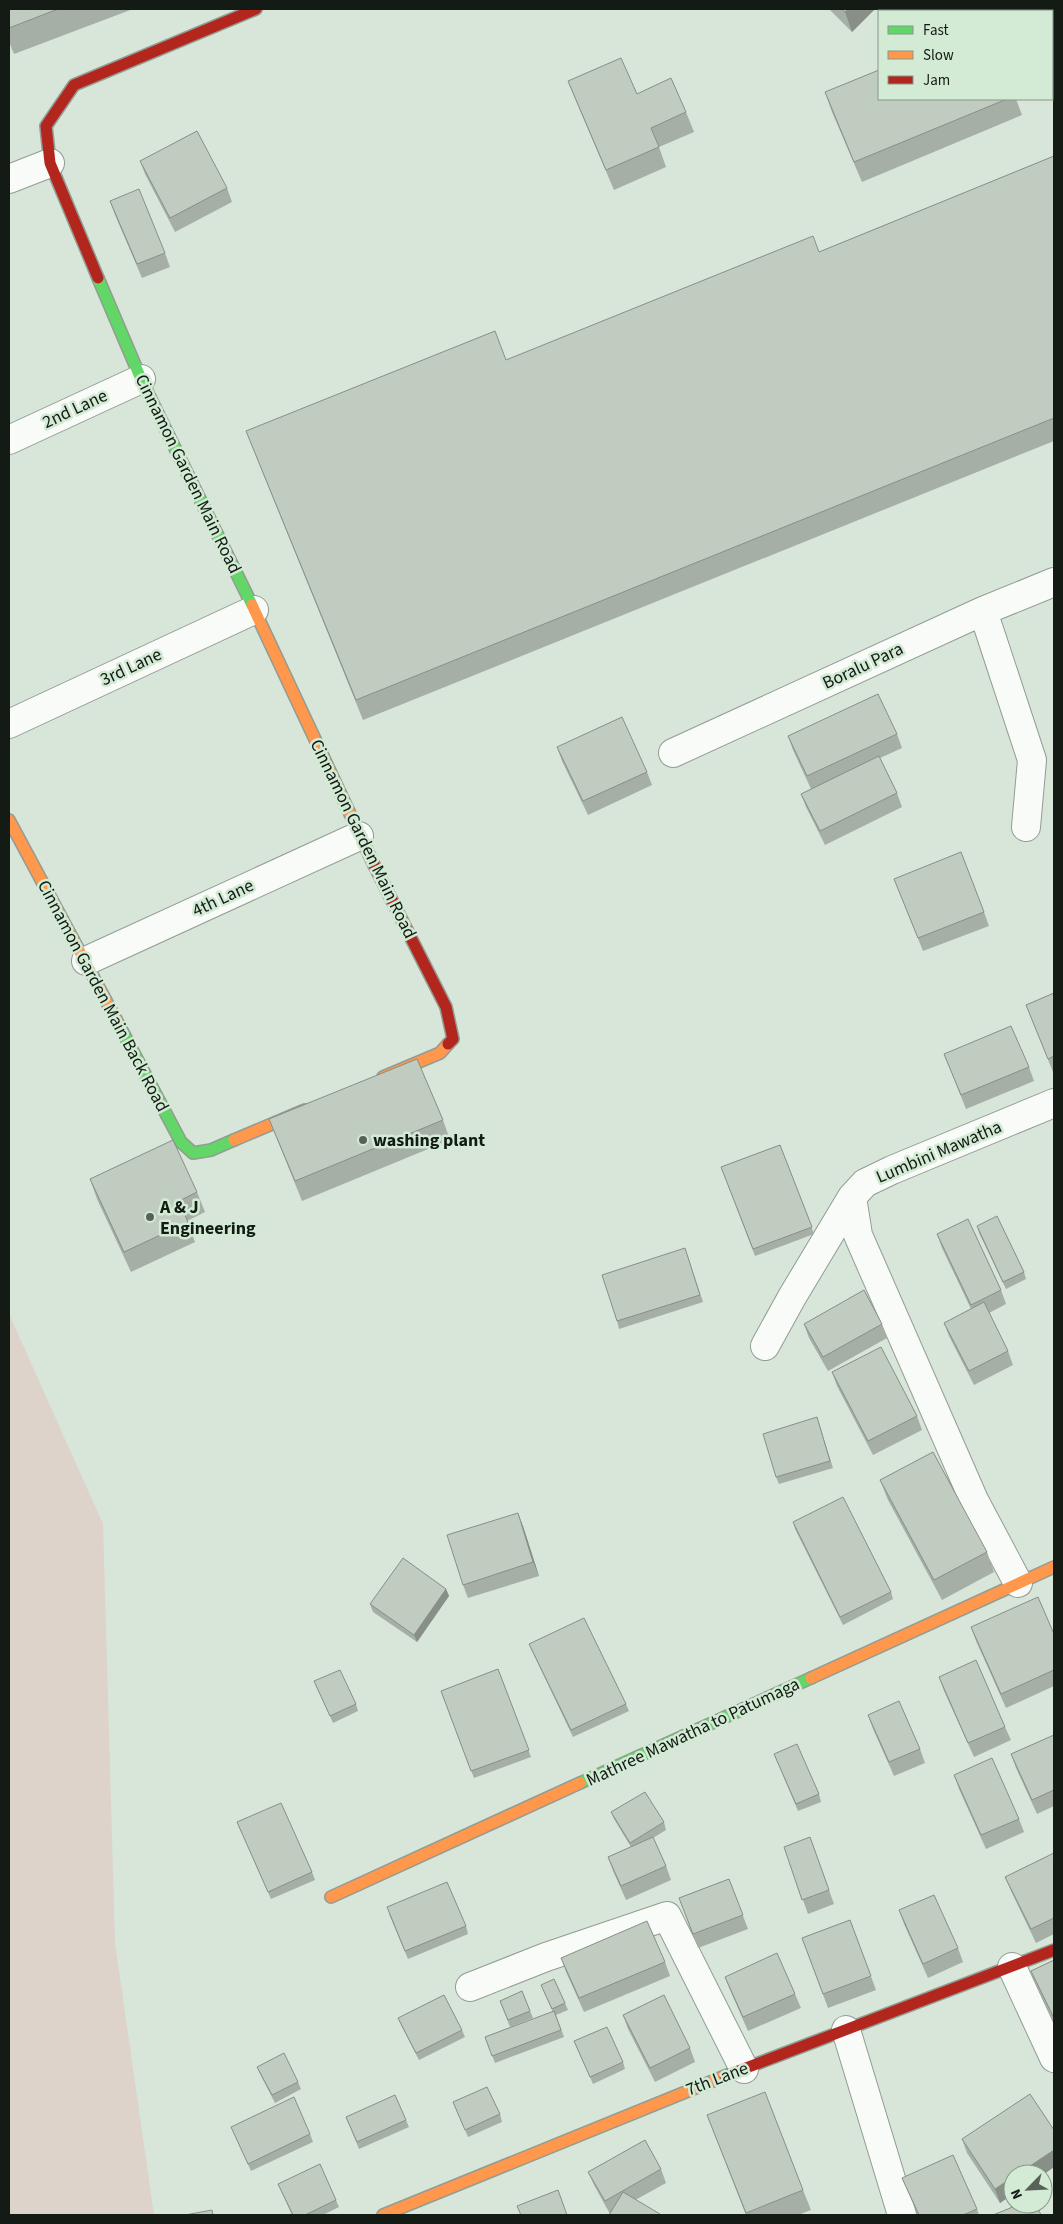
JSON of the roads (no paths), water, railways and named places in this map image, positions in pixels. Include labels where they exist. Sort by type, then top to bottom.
[{"type":"street","name":"Cinnamon Garden Main Road","points":[[256,9],[74,85],[60,102],[46,126],[50,163],[141,379],[254,610],[360,836],[446,1007],[453,1039],[440,1053],[376,1080]]},
{"type":"street","points":[[9,179],[50,163]]},
{"type":"street","name":"2nd Lane","points":[[9,440],[141,379]]},
{"type":"street","name":"Boralu Para","points":[[673,753],[983,611],[1054,582]]},
{"type":"street","name":"3rd Lane","points":[[9,724],[254,610]]},
{"type":"street","points":[[983,611],[1032,760],[1026,827]]},
{"type":"street","name":"Cinnamon Garden Main Back Road","points":[[9,820],[181,1142],[194,1153],[211,1150],[312,1108]]},
{"type":"street","name":"4th Lane","points":[[86,961],[360,836]]},
{"type":"street","name":"Lumbini Mawatha","points":[[765,1346],[852,1197],[865,1183],[1054,1103]]},
{"type":"street","points":[[852,1197],[858,1235],[974,1500],[1018,1583]]},
{"type":"street","name":"Mathree Mawatha to Patumaga","points":[[331,1897],[1054,1567]]},
{"type":"street","points":[[470,1987],[546,1957],[667,1916],[744,2069]]},
{"type":"street","name":"7th Lane","points":[[383,2215],[662,2100],[1054,1950]]},
{"type":"street","points":[[1012,1967],[1054,2058]]},
{"type":"street","points":[[846,2030],[902,2215]]},
{"type":"place","name":"washing plant","points":[[363,1140]]},
{"type":"place","name":"A & J Engineering","points":[[150,1217]]}]
